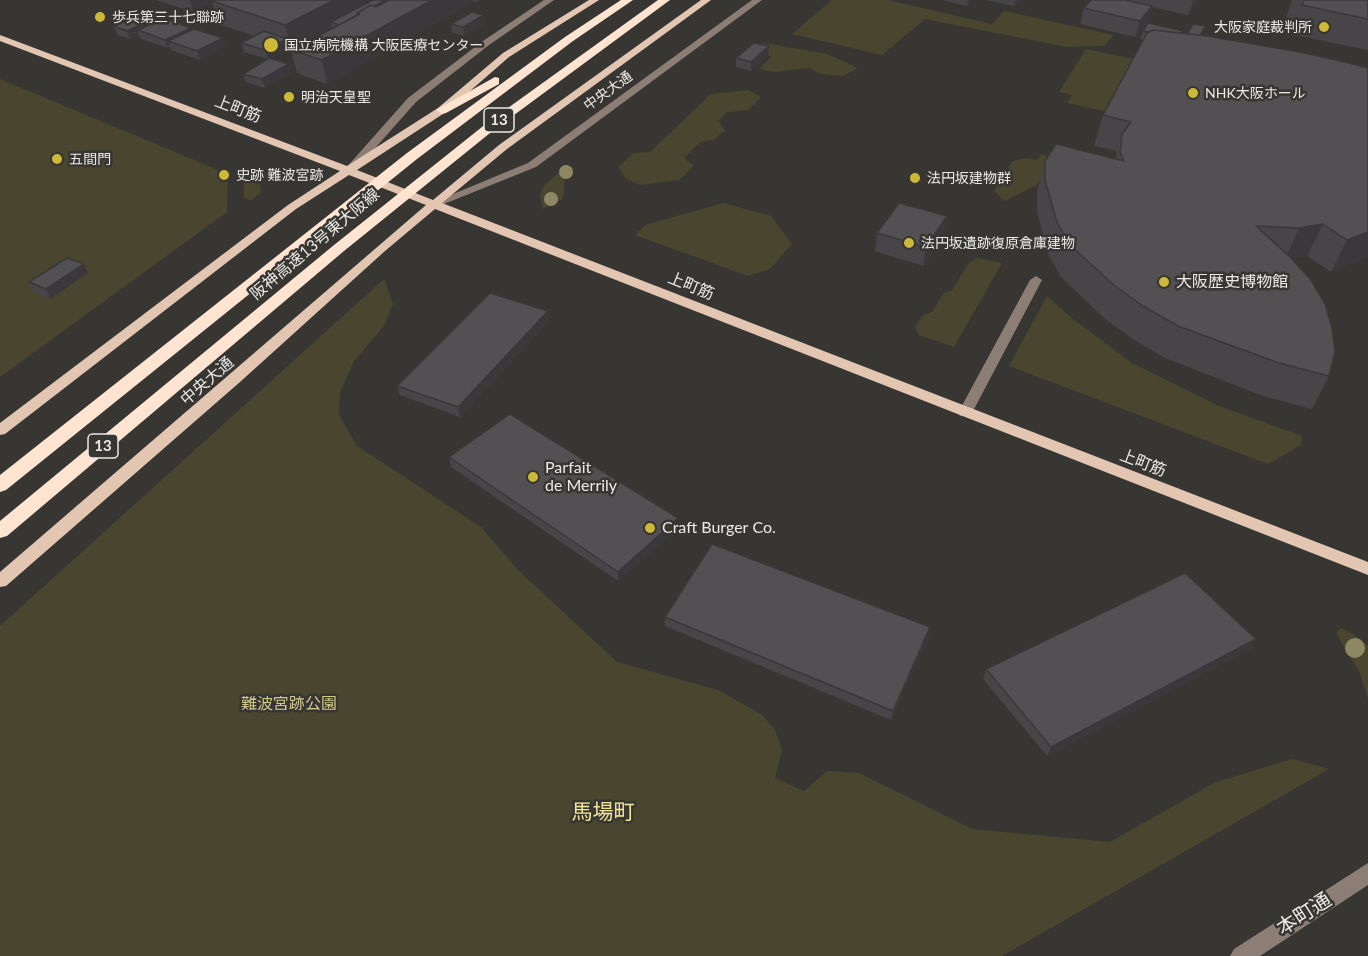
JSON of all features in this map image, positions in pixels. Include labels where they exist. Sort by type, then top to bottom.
[{"type":"highway","points":[[441,110],[527,64],[621,0]]},
{"type":"highway","name":"阪神高速13号東大阪線","points":[[0,485],[421,148],[569,39],[628,0]]},
{"type":"highway","name":"阪神高速13号東大阪線","points":[[0,531],[491,126],[665,0]]},
{"type":"main road","points":[[0,430],[292,207],[441,110],[506,55],[595,0]]},
{"type":"main road","name":"中央大通","points":[[0,581],[235,379],[381,248],[503,147],[707,0]]},
{"type":"main road","name":"上町筋","points":[[0,38],[435,204],[1368,569]]},
{"type":"street","points":[[349,171],[412,100],[486,43],[549,0]]},
{"type":"street","name":"中央大通","points":[[435,204],[532,165],[758,0]]},
{"type":"street","points":[[965,413],[1036,280]]},
{"type":"street","name":"本町通","points":[[1241,956],[1368,873]]},
{"type":"green space","points":[[832,0],[887,0],[992,24],[1004,11],[1114,35],[1104,46],[1067,47],[925,19],[882,55],[792,34]]},
{"type":"green space","points":[[764,43],[827,54],[858,68],[844,76],[820,74],[809,68],[775,72],[759,69],[771,57],[753,47]]},
{"type":"green space","points":[[1086,49],[1133,59],[1104,111],[1067,103],[1072,95],[1059,92]]},
{"type":"green space","points":[[0,79],[228,174],[227,212],[0,377]]},
{"type":"green space","points":[[748,90],[761,97],[748,110],[727,112],[718,121],[725,130],[714,140],[700,142],[684,158],[694,166],[679,180],[640,185],[626,179],[619,167],[633,153],[650,152],[711,94]]},
{"type":"green space","points":[[1041,154],[1054,158],[1037,185],[1005,201],[994,191],[1012,161],[1025,158],[1037,160]]},
{"type":"green space","points":[[567,165],[575,168],[565,178],[563,199],[543,209],[540,195],[544,186]]},
{"type":"green space","points":[[244,176],[259,179],[261,193],[251,200],[244,198]]},
{"type":"green space","points":[[723,203],[771,216],[792,244],[770,269],[748,276],[635,235],[645,225]]},
{"type":"green space","points":[[977,258],[1002,263],[954,347],[919,335],[915,327],[923,315],[932,312],[944,293],[952,290],[969,263]]},
{"type":"green space","name":"難波宮跡公園","points":[[384,279],[393,304],[384,326],[354,361],[340,393],[339,415],[357,446],[481,527],[518,570],[617,662],[718,690],[761,714],[775,730],[782,750],[775,778],[804,791],[827,771],[859,773],[972,829],[1110,842],[1214,783],[1292,759],[1329,769],[1002,956],[0,956],[0,626]]},
{"type":"green space","points":[[1047,296],[1073,319],[1132,363],[1219,406],[1302,436],[1301,445],[1268,464],[1009,366]]},
{"type":"green space","points":[[1341,628],[1355,635],[1368,646],[1368,700],[1360,673],[1337,635],[1337,631]]},
{"type":"building","points":[[334,0],[285,25],[212,1]]},
{"type":"building","points":[[373,0],[386,0],[374,6],[371,5],[339,25],[331,22]]},
{"type":"building","points":[[389,0],[432,0],[322,60],[291,50],[360,14],[357,13],[371,5],[376,7]]},
{"type":"building","points":[[1091,0],[1125,0],[1152,6],[1140,21],[1084,8]]},
{"type":"building","points":[[1304,0],[1368,0],[1368,19],[1302,5]]},
{"type":"building","points":[[150,10],[164,14],[127,31],[114,26]]},
{"type":"building","points":[[472,12],[484,15],[463,27],[451,24]]},
{"type":"building","points":[[164,18],[191,28],[165,40],[138,30]]},
{"type":"building","points":[[1148,23],[1183,31],[1181,33],[1143,31]]},
{"type":"building","points":[[1193,24],[1206,26],[1200,35],[1187,34]]},
{"type":"building","points":[[194,29],[223,38],[197,51],[168,41]]},
{"type":"building","points":[[1153,30],[1207,36],[1300,52],[1368,68],[1368,232],[1347,240],[1323,224],[1299,228],[1256,226],[1311,280],[1325,304],[1332,328],[1335,352],[1329,376],[1279,363],[1178,326],[1143,306],[1115,286],[1070,245],[1057,222],[1045,180],[1045,161],[1056,144],[1124,161],[1120,152],[1122,134],[1131,122],[1103,115],[1147,33]]},
{"type":"building","points":[[264,31],[287,39],[265,50],[241,43]]},
{"type":"building","points":[[754,43],[769,46],[751,62],[736,58]]},
{"type":"building","points":[[269,58],[289,64],[262,79],[243,74]]},
{"type":"building","points":[[899,203],[947,216],[926,247],[877,233]]},
{"type":"building","points":[[67,258],[84,264],[46,289],[29,282]]},
{"type":"building","points":[[490,293],[548,311],[458,407],[397,386]]},
{"type":"building","points":[[510,414],[678,518],[618,572],[449,457]]},
{"type":"building","points":[[712,544],[930,627],[893,711],[665,617]]},
{"type":"building","points":[[1185,573],[1256,639],[1051,747],[986,669]]},
{"type":"place","name":"歩兵第三十七聯跡","points":[[100,17]]},
{"type":"place","name":"大阪家庭裁判所","points":[[1324,27]]},
{"type":"place","name":"国立病院機構 大阪医療センター","points":[[271,45]]},
{"type":"place","name":"NHK大阪ホール","points":[[1193,93]]},
{"type":"place","name":"明治天皇聖","points":[[289,97]]},
{"type":"place","name":"五間門","points":[[57,159]]},
{"type":"place","name":"史跡 難波宮跡","points":[[224,175]]},
{"type":"place","name":"法円坂建物群","points":[[915,178]]},
{"type":"place","name":"法円坂遺跡復原倉庫建物","points":[[909,243]]},
{"type":"place","name":"大阪歴史博物館","points":[[1164,282]]},
{"type":"place","name":"Parfait de Merrily","points":[[533,477]]},
{"type":"place","name":"Craft Burger Co.","points":[[650,528]]},
{"type":"district","name":"馬場町","points":[[603,812]]}]
